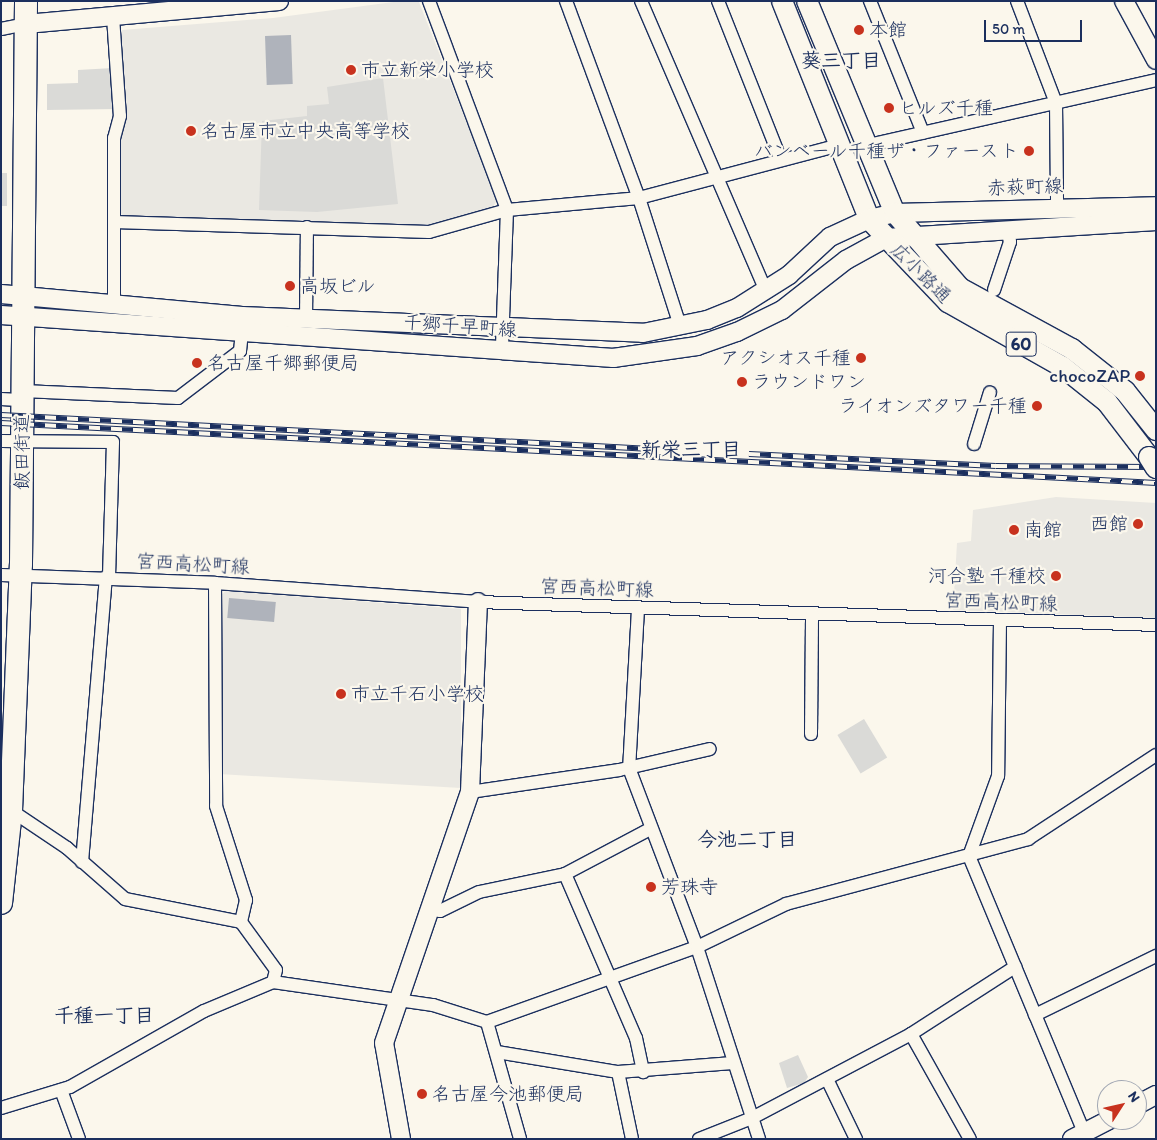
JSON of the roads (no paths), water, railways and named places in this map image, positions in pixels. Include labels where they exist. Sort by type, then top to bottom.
[{"type":"highway","name":"飯田街道","points":[[2,894],[20,574],[10,441],[26,1]]},
{"type":"main road","name":"広小路通","points":[[782,1],[836,146],[869,219],[948,302],[1063,367],[1107,402],[1152,462]]},
{"type":"main road","name":"広小路通","points":[[808,1],[864,146],[895,213],[960,288],[1072,349],[1125,390],[1156,430]]},
{"type":"street","points":[[1,29],[26,24],[113,17],[206,5],[279,1]]},
{"type":"street","points":[[429,1],[507,210],[502,350]]},
{"type":"street","points":[[566,1],[639,198],[680,326]]},
{"type":"street","points":[[641,1],[766,292]]},
{"type":"street","points":[[718,1],[781,160]]},
{"type":"street","points":[[870,1],[923,133]]},
{"type":"street","points":[[1017,1],[1056,102],[1058,206]]},
{"type":"street","points":[[1124,1],[1156,60]]},
{"type":"street","points":[[113,17],[120,116],[114,138],[114,302]]},
{"type":"street","points":[[864,146],[1156,80]]},
{"type":"street","points":[[114,222],[429,232],[507,210],[639,198],[836,146]]},
{"type":"street","name":"赤萩町線","points":[[869,219],[895,213],[1058,206],[1156,206]]},
{"type":"street","name":"千郷千早町線","points":[[16,310],[114,302],[306,318],[603,334],[680,326],[708,320],[766,292],[830,237],[869,219]]},
{"type":"street","points":[[886,238],[1156,221]]},
{"type":"street","points":[[306,318],[307,227]]},
{"type":"street","points":[[994,290],[1010,242],[1008,229]]},
{"type":"street","name":"千郷千早町線","points":[[1,294],[16,310],[242,332],[613,358],[697,346],[782,310],[846,260],[886,238]]},
{"type":"street","points":[[13,398],[178,398],[240,351],[242,332]]},
{"type":"street","points":[[974,444],[990,392]]},
{"type":"street","points":[[10,441],[112,442],[108,577],[82,862]]},
{"type":"street","name":"宮西高松町線","points":[[20,574],[215,583],[478,602],[1156,626]]},
{"type":"street","points":[[215,583],[216,806],[246,900],[241,922]]},
{"type":"street","points":[[401,1139],[384,1043],[396,1002],[470,792],[478,602]]},
{"type":"street","points":[[638,609],[629,768],[650,829],[697,947],[759,1139]]},
{"type":"street","points":[[811,734],[812,614]]},
{"type":"street","points":[[1000,621],[998,776],[969,856],[1035,1015],[1081,1137],[1097,1127]]},
{"type":"street","points":[[470,792],[629,768],[710,750]]},
{"type":"street","points":[[1,1108],[61,1090],[204,1011],[273,982],[396,1002],[432,1005],[488,1022],[697,947],[786,904],[1028,839],[1156,755]]},
{"type":"street","points":[[6,805],[82,862],[125,899],[241,922],[276,970],[273,982]]},
{"type":"street","points":[[430,909],[440,911],[479,892],[565,874],[650,829]]},
{"type":"street","points":[[565,874],[636,1038],[643,1072]]},
{"type":"street","points":[[1035,1015],[1156,956]]},
{"type":"street","points":[[699,1139],[752,1118],[826,1080],[911,1034],[1015,968]]},
{"type":"street","points":[[488,1022],[520,1139]]},
{"type":"street","points":[[911,1034],[970,1139]]},
{"type":"street","points":[[497,1052],[618,1072],[643,1072],[733,1063]]},
{"type":"street","points":[[618,1072],[632,1139]]},
{"type":"street","points":[[826,1080],[856,1139]]},
{"type":"street","points":[[61,1090],[79,1139]]},
{"type":"railway","points":[[1,415],[651,449]]},
{"type":"railway","points":[[1,423],[1156,483]]},
{"type":"railway","points":[[749,454],[996,466],[1156,467]]},
{"type":"place","name":"本館","points":[[859,30]]},
{"type":"place","name":"市立新栄小学校","points":[[351,70]]},
{"type":"place","name":"ヒルズ千種","points":[[889,108]]},
{"type":"place","name":"名古屋市立中央高等学校","points":[[191,131]]},
{"type":"place","name":"バンベール千種ザ・ファースト","points":[[1029,151]]},
{"type":"place","name":"高坂ビル","points":[[290,286]]},
{"type":"place","name":"アクシオス千種","points":[[861,358]]},
{"type":"place","name":"名古屋千郷郵便局","points":[[197,363]]},
{"type":"place","name":"chocoZAP","points":[[1140,376]]},
{"type":"place","name":"ラウンドワン","points":[[742,382]]},
{"type":"place","name":"ライオンズタワー千種","points":[[1037,406]]},
{"type":"place","name":"西館","points":[[1138,524]]},
{"type":"place","name":"南館","points":[[1014,530]]},
{"type":"place","name":"河合塾 千種校","points":[[1056,576]]},
{"type":"place","name":"市立千石小学校","points":[[341,694]]},
{"type":"place","name":"芳珠寺","points":[[651,887]]},
{"type":"place","name":"名古屋今池郵便局","points":[[422,1094]]},
{"type":"district","name":"葵三丁目","points":[[841,60]]},
{"type":"district","name":"新栄三丁目","points":[[691,449]]},
{"type":"district","name":"今池二丁目","points":[[747,839]]},
{"type":"district","name":"千種一丁目","points":[[104,1015]]}]
